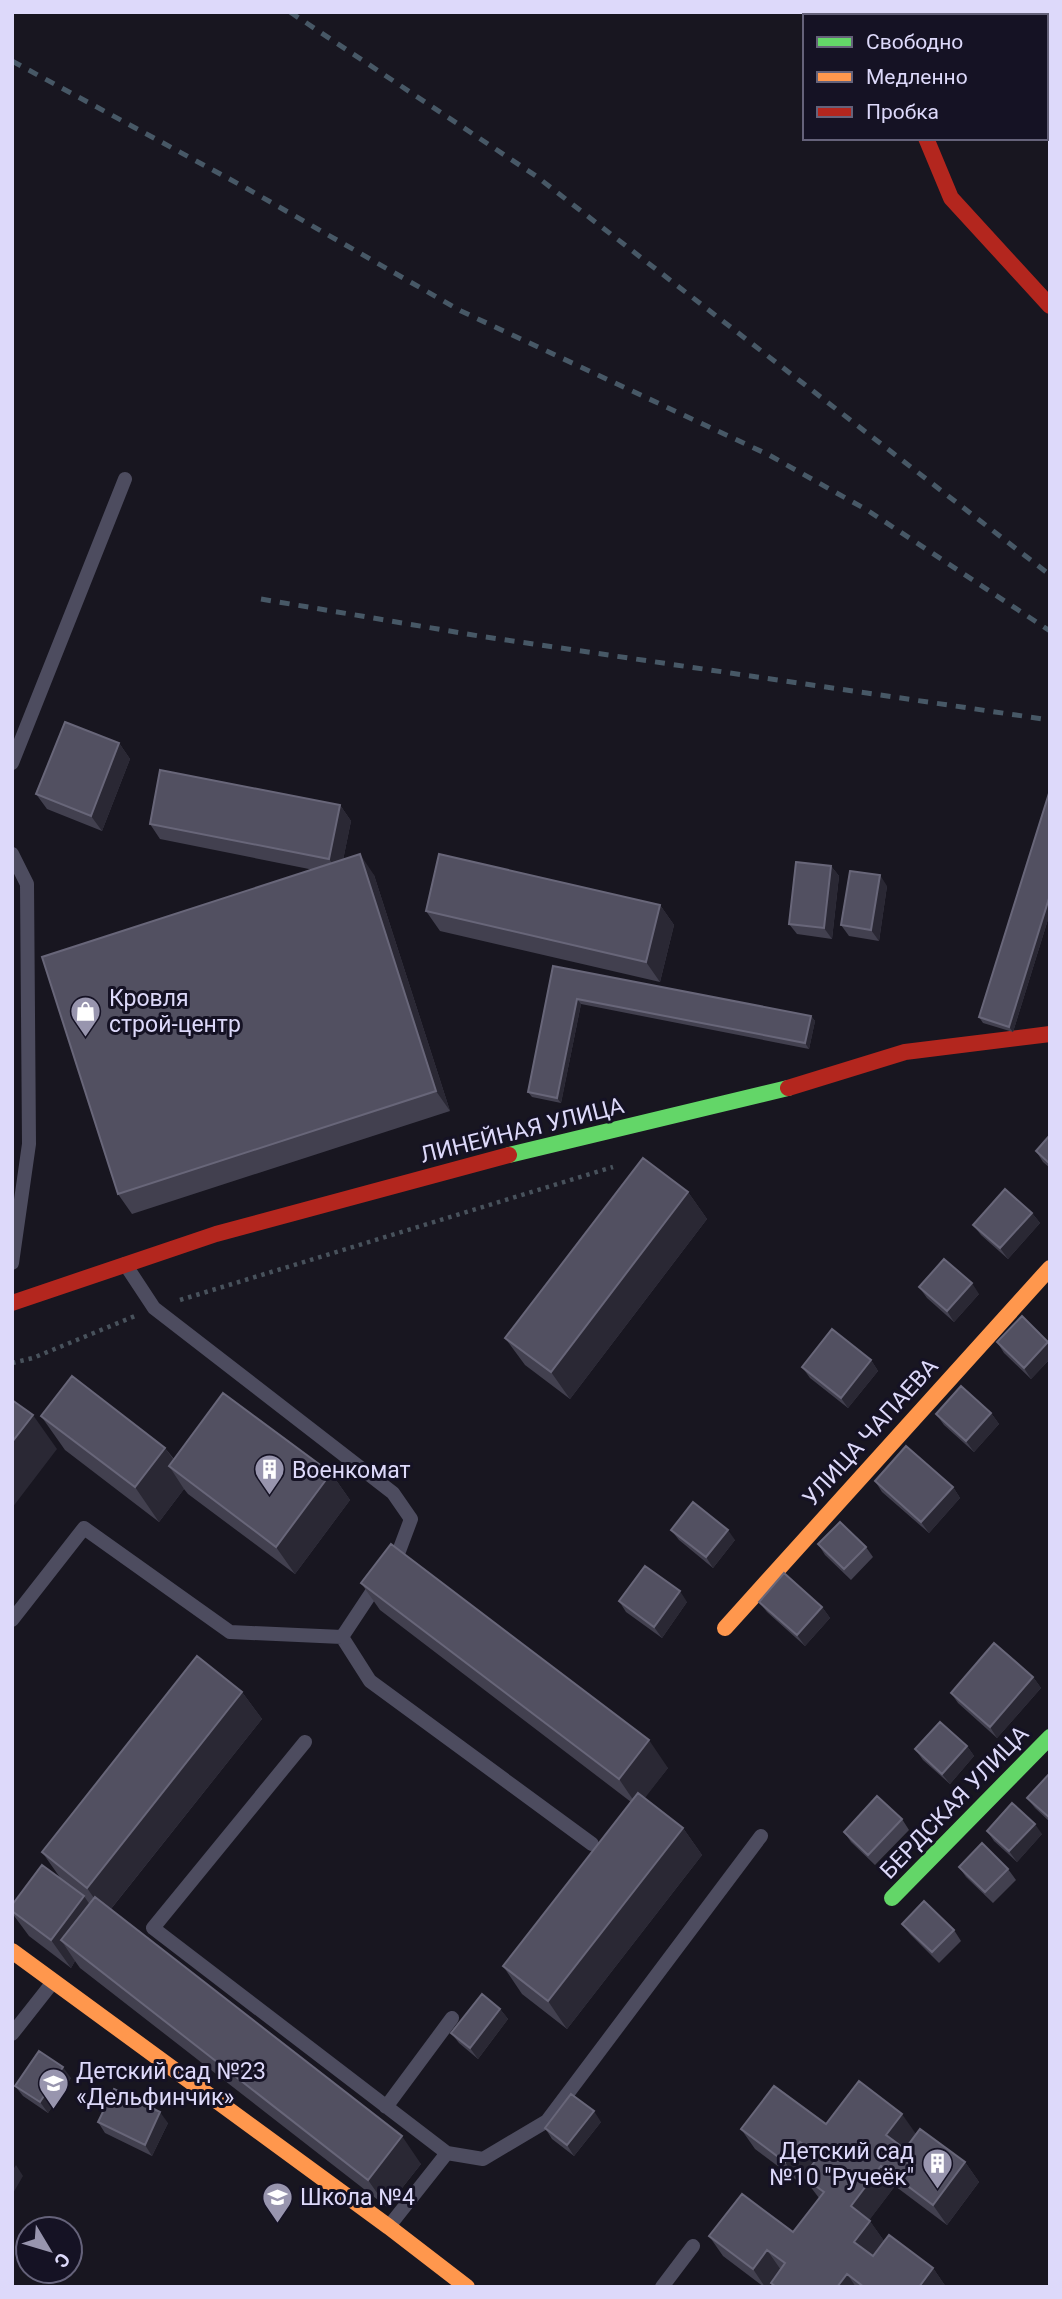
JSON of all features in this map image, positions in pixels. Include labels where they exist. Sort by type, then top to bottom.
[{"type":"street","points":[[927,140],[951,198],[1050,306]]},
{"type":"street","name":"ЛИНЕЙНАЯ УЛИЦА","points":[[12,1303],[216,1234],[551,1144],[763,1096],[905,1052],[1050,1034]]},
{"type":"street","name":"УЛИЦА ЧАПАЕВА","points":[[725,1628],[1050,1268]]},
{"type":"street","name":"БЕРДСКАЯ УЛИЦА","points":[[891,1898],[1050,1737]]},
{"type":"street","points":[[12,1951],[467,2287]]},
{"type":"lane","points":[[12,763],[125,479]]},
{"type":"lane","points":[[12,854],[27,884],[29,1144],[12,1262]]},
{"type":"lane","points":[[125,1263],[153,1308],[393,1493],[411,1519],[399,1551],[342,1637]]},
{"type":"lane","points":[[12,1620],[84,1528],[230,1632],[342,1637]]},
{"type":"lane","points":[[342,1637],[370,1681],[592,1844]]},
{"type":"lane","points":[[304,1742],[153,1928],[446,2154],[483,2159],[547,2121],[761,1836]]},
{"type":"lane","points":[[12,2034],[54,1980]]},
{"type":"lane","points":[[386,2107],[452,2018]]},
{"type":"lane","points":[[389,2227],[446,2154]]},
{"type":"lane","points":[[662,2287],[693,2246]]},
{"type":"path","points":[[12,1363],[33,1358],[153,1308],[625,1164]]},
{"type":"building","points":[[65,722],[119,743],[91,816],[36,794]]},
{"type":"building","points":[[160,770],[340,805],[329,859],[150,824]]},
{"type":"building","points":[[1050,790],[1050,895],[1009,1027],[979,1017]]},
{"type":"building","points":[[360,854],[436,1091],[118,1194],[42,957]]},
{"type":"building","points":[[439,854],[660,905],[646,962],[426,911]]},
{"type":"building","points":[[796,862],[831,866],[824,928],[789,924]]},
{"type":"building","points":[[850,871],[880,875],[871,930],[841,925]]},
{"type":"building","points":[[553,966],[811,1016],[805,1043],[577,999],[557,1098],[528,1092]]},
{"type":"building","points":[[1050,1135],[1050,1164],[1036,1151]]},
{"type":"building","points":[[643,1158],[688,1192],[551,1372],[505,1338]]},
{"type":"building","points":[[1005,1189],[1032,1213],[1000,1248],[973,1225]]},
{"type":"building","points":[[944,1259],[972,1283],[947,1311],[919,1287]]},
{"type":"building","points":[[1022,1316],[1048,1342],[1024,1368],[997,1342]]},
{"type":"building","points":[[832,1329],[871,1360],[841,1398],[802,1367]]},
{"type":"building","points":[[72,1376],[165,1448],[135,1487],[41,1416]]},
{"type":"building","points":[[961,1386],[991,1413],[966,1441],[936,1414]]},
{"type":"building","name":"Военкомат","points":[[223,1393],[331,1473],[276,1547],[169,1466]]},
{"type":"building","points":[[12,1400],[33,1415],[12,1442]]},
{"type":"building","points":[[906,1446],[953,1487],[921,1522],[875,1481]]},
{"type":"building","points":[[693,1502],[728,1530],[706,1557],[671,1530]]},
{"type":"building","points":[[840,1522],[866,1547],[844,1569],[818,1544]]},
{"type":"building","points":[[391,1544],[649,1740],[619,1779],[361,1583]]},
{"type":"building","points":[[645,1566],[680,1591],[654,1627],[619,1601]]},
{"type":"building","points":[[784,1573],[822,1607],[797,1635],[759,1602]]},
{"type":"building","points":[[994,1643],[1033,1677],[990,1727],[951,1693]]},
{"type":"building","points":[[197,1656],[242,1692],[87,1888],[42,1852]]},
{"type":"building","points":[[940,1722],[967,1746],[942,1774],[915,1749]]},
{"type":"building","points":[[1050,1773],[1050,1818],[1027,1798]]},
{"type":"building","points":[[638,1793],[683,1828],[548,2001],[503,1966]]},
{"type":"building","points":[[877,1796],[902,1819],[868,1855],[844,1832]]},
{"type":"building","points":[[1012,1803],[1035,1824],[1009,1851],[987,1831]]},
{"type":"building","points":[[982,1843],[1008,1869],[985,1892],[959,1867]]},
{"type":"building","points":[[42,1865],[84,1896],[51,1940],[12,1911],[12,1905]]},
{"type":"building","points":[[95,1897],[402,2136],[368,2180],[61,1940]]},
{"type":"building","points":[[924,1901],[954,1930],[932,1952],[902,1924]]},
{"type":"building","points":[[482,1994],[500,2009],[470,2048],[451,2033]]},
{"type":"building","points":[[39,2051],[63,2067],[40,2102],[15,2086]]},
{"type":"building","name":"Детский сад №10 \"Ручеёк\"","points":[[859,2081],[902,2114],[886,2135],[905,2149],[920,2129],[965,2162],[933,2205],[881,2166],[851,2206],[870,2221],[854,2242],[873,2256],[889,2235],[933,2268],[919,2287],[864,2287],[847,2274],[837,2287],[776,2287],[771,2283],[785,2263],[767,2250],[753,2269],[709,2236],[742,2194],[793,2232],[824,2192],[803,2177],[819,2156],[800,2142],[785,2162],[741,2129],[774,2086],[826,2124]]},
{"type":"building","points":[[114,2089],[160,2112],[145,2145],[98,2122]]},
{"type":"building","points":[[571,2094],[594,2111],[567,2145],[545,2128]]},
{"type":"railway","points":[[290,12],[536,176],[1050,575]]},
{"type":"railway","points":[[12,61],[246,188],[461,311],[769,455],[867,510],[1050,631]]},
{"type":"railway","points":[[261,599],[479,636],[1050,720]]},
{"type":"traffic: fast","points":[[509,1155],[788,1088]]},
{"type":"traffic: fast","points":[[892,1898],[1050,1737]]},
{"type":"traffic: slow","points":[[725,1628],[1050,1268]]},
{"type":"traffic: slow","points":[[12,1951],[467,2287]]},
{"type":"traffic: jam","points":[[927,140],[951,198],[1050,306]]},
{"type":"traffic: jam","points":[[788,1088],[905,1052],[1050,1034]]},
{"type":"traffic: jam","points":[[12,1303],[216,1234],[509,1155]]},
{"type":"place","name":"Кровля строй-центр","points":[[86,1038]]},
{"type":"place","name":"Военкомат","points":[[269,1497]]},
{"type":"place","name":"Детский сад №23 «Дельфинчик»","points":[[53,2111]]},
{"type":"place","name":"Детский сад №10 \"Ручеёк\"","points":[[937,2191]]},
{"type":"place","name":"Школа №4","points":[[277,2224]]}]
